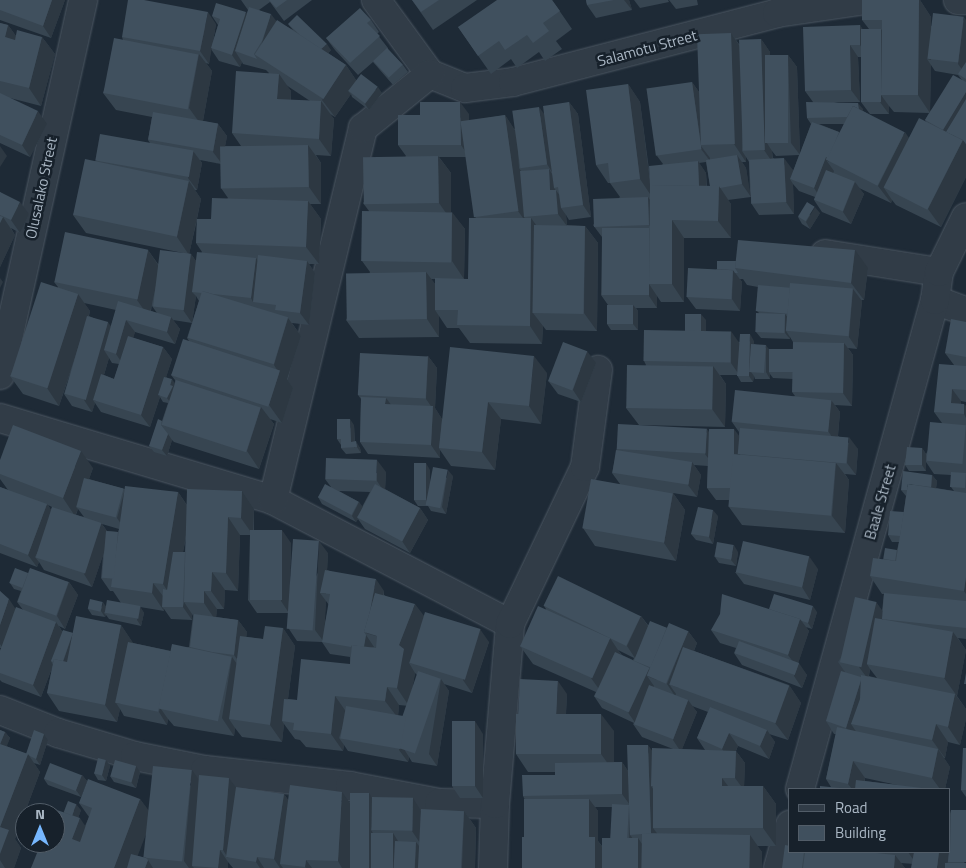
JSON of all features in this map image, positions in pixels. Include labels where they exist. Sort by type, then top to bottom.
[{"type":"street","name":"Olusalako Street","points":[[0,375],[83,0]]},
{"type":"street","points":[[273,500],[363,128],[430,74],[376,0]]},
{"type":"street","name":"Salamotu Street","points":[[430,74],[465,88],[513,82],[777,13],[866,0]]},
{"type":"street","points":[[958,0],[966,0]]},
{"type":"street","name":"Baale Street","points":[[800,788],[935,300],[939,272],[966,217]]},
{"type":"street","points":[[803,251],[939,272]]},
{"type":"street","points":[[935,300],[966,311]]},
{"type":"street","points":[[493,868],[495,804],[510,624],[585,467],[598,370]]},
{"type":"street","points":[[0,418],[273,500],[510,624]]},
{"type":"street","points":[[0,710],[58,733],[136,756],[205,770],[350,786],[439,802],[495,804]]},
{"type":"street","points":[[778,868],[788,832]]},
{"type":"building","points":[[0,0],[52,0],[43,26],[0,10]]},
{"type":"building","points":[[128,0],[144,0],[208,12],[200,51],[122,37]]},
{"type":"building","points":[[269,0],[287,0],[276,8]]},
{"type":"building","points":[[412,0],[439,0],[421,12]]},
{"type":"building","points":[[497,0],[552,0],[560,11],[543,23],[549,31],[533,43],[527,35],[505,50],[499,41],[478,56],[458,27]]},
{"type":"building","points":[[586,0],[614,0],[587,5]]},
{"type":"building","points":[[862,0],[919,0],[918,95],[881,95],[882,20],[862,20]]},
{"type":"building","points":[[216,3],[246,12],[232,55],[211,48],[220,19],[212,16]]},
{"type":"building","points":[[249,7],[271,14],[262,41],[254,54],[257,59],[235,51]]},
{"type":"building","points":[[360,8],[371,20],[367,23],[380,36],[350,63],[326,38]]},
{"type":"building","points":[[933,13],[964,17],[958,62],[927,59]]},
{"type":"building","points":[[297,15],[327,44],[321,49],[300,35],[288,24]]},
{"type":"building","points":[[277,20],[346,65],[323,99],[255,54]]},
{"type":"building","points":[[0,23],[8,25],[5,37],[15,40],[17,30],[42,37],[29,88],[0,81]]},
{"type":"building","points":[[860,25],[860,45],[850,45],[851,90],[805,91],[803,27]]},
{"type":"building","points":[[861,29],[881,29],[881,102],[861,102]]},
{"type":"building","points":[[731,33],[735,144],[701,145],[697,34]]},
{"type":"building","points":[[114,38],[198,54],[188,109],[103,93]]},
{"type":"building","points":[[761,39],[765,150],[743,151],[739,40]]},
{"type":"building","points":[[387,48],[403,65],[389,78],[373,61]]},
{"type":"building","points":[[765,55],[788,55],[788,143],[765,143]]},
{"type":"building","points":[[966,62],[966,79],[958,74]]},
{"type":"building","points":[[236,71],[279,74],[277,99],[321,101],[319,139],[232,133]]},
{"type":"building","points":[[361,74],[378,87],[365,103],[348,91]]},
{"type":"building","points":[[953,75],[966,82],[966,92],[943,130],[925,120]]},
{"type":"building","points":[[692,82],[701,149],[656,156],[646,88]]},
{"type":"building","points":[[628,84],[640,179],[610,183],[608,163],[596,165],[586,90]]},
{"type":"building","points":[[0,93],[38,111],[22,145],[0,135]]},
{"type":"building","points":[[966,99],[966,144],[963,140],[946,132]]},
{"type":"building","points":[[420,102],[460,102],[461,145],[398,145],[398,115],[420,115]]},
{"type":"building","points":[[569,102],[583,205],[561,208],[558,187],[554,188],[543,106]]},
{"type":"building","points":[[806,102],[858,103],[859,109],[853,106],[847,117],[807,118]]},
{"type":"building","points":[[853,106],[905,132],[877,186],[826,159]]},
{"type":"building","points":[[539,107],[547,164],[520,168],[512,111]]},
{"type":"building","points":[[153,112],[218,123],[213,151],[148,140]]},
{"type":"building","points":[[505,115],[518,211],[474,217],[460,121]]},
{"type":"building","points":[[919,118],[963,140],[927,210],[884,187]]},
{"type":"building","points":[[812,122],[839,132],[828,157],[826,157],[814,188],[790,179]]},
{"type":"building","points":[[100,134],[194,150],[189,177],[95,161]]},
{"type":"building","points":[[308,145],[309,187],[221,189],[220,147]]},
{"type":"building","points":[[737,155],[742,184],[720,188],[719,186],[710,186],[706,160]]},
{"type":"building","points":[[438,156],[439,203],[364,204],[363,157]]},
{"type":"building","points":[[784,158],[786,202],[751,204],[749,160]]},
{"type":"building","points":[[85,159],[189,181],[177,237],[73,215]]},
{"type":"building","points":[[698,161],[699,186],[650,185],[649,166]]},
{"type":"building","points":[[549,169],[550,190],[556,190],[558,214],[524,217],[520,171]]},
{"type":"building","points":[[826,170],[855,182],[843,211],[814,200]]},
{"type":"building","points":[[650,185],[719,186],[718,221],[672,220],[672,284],[649,284]]},
{"type":"building","points":[[0,192],[20,202],[11,220],[0,215]]},
{"type":"building","points":[[648,197],[649,225],[594,227],[593,199]]},
{"type":"building","points":[[212,198],[308,201],[306,247],[196,243],[197,219],[211,219]]},
{"type":"building","points":[[807,202],[815,207],[806,221],[798,216]]},
{"type":"building","points":[[362,211],[452,213],[451,263],[361,261]]},
{"type":"building","points":[[469,218],[531,218],[530,326],[457,325],[458,310],[435,310],[435,278],[468,279]]},
{"type":"building","points":[[534,225],[585,226],[583,314],[532,313]]},
{"type":"building","points":[[602,228],[649,228],[649,295],[602,295]]},
{"type":"building","points":[[65,232],[148,250],[138,300],[54,282]]},
{"type":"building","points":[[738,240],[855,250],[851,283],[735,268]]},
{"type":"building","points":[[160,250],[191,254],[184,310],[153,307]]},
{"type":"building","points":[[197,252],[256,258],[251,298],[202,291],[202,293],[192,292]]},
{"type":"building","points":[[258,255],[307,261],[300,313],[275,310],[276,305],[253,302]]},
{"type":"building","points":[[717,261],[736,261],[735,268],[738,273],[735,273],[733,270],[717,269]]},
{"type":"building","points":[[688,268],[733,270],[731,299],[686,297]]},
{"type":"building","points":[[426,272],[427,319],[347,320],[346,273]]},
{"type":"building","points":[[41,282],[78,294],[47,388],[10,376]]},
{"type":"building","points":[[790,283],[853,288],[849,336],[786,331]]},
{"type":"building","points":[[758,285],[790,288],[788,314],[756,311]]},
{"type":"building","points":[[202,291],[288,317],[274,364],[188,338]]},
{"type":"building","points":[[118,301],[171,317],[167,332],[126,320],[116,354],[104,350]]},
{"type":"building","points":[[607,305],[633,305],[633,324],[607,324]]},
{"type":"building","points":[[756,313],[785,314],[784,333],[755,332]]},
{"type":"building","points":[[685,314],[701,314],[701,331],[685,331]]},
{"type":"building","points":[[87,316],[108,322],[86,400],[65,394]]},
{"type":"building","points":[[951,319],[966,322],[966,357],[945,353]]},
{"type":"building","points":[[644,330],[731,332],[730,363],[643,361]]},
{"type":"building","points":[[740,334],[750,334],[749,376],[737,376]]},
{"type":"building","points":[[128,336],[163,347],[141,415],[93,400],[101,374],[114,379]]},
{"type":"building","points":[[183,339],[280,371],[268,407],[171,375]]},
{"type":"building","points":[[563,342],[587,351],[572,391],[548,381]]},
{"type":"building","points":[[793,342],[844,343],[843,393],[792,392]]},
{"type":"building","points":[[751,344],[766,345],[764,373],[749,372]]},
{"type":"building","points":[[450,347],[534,356],[529,406],[488,402],[482,452],[439,448]]},
{"type":"building","points":[[769,349],[793,349],[793,372],[769,372]]},
{"type":"building","points":[[360,353],[428,357],[426,399],[358,395]]},
{"type":"building","points":[[939,364],[966,366],[966,390],[952,389],[951,403],[964,404],[964,414],[934,412]]},
{"type":"building","points":[[627,365],[713,367],[712,409],[626,408]]},
{"type":"building","points":[[164,377],[172,379],[170,385],[173,386],[167,398],[158,395]]},
{"type":"building","points":[[176,380],[261,408],[246,452],[161,425]]},
{"type":"building","points":[[735,390],[831,400],[828,432],[732,422]]},
{"type":"building","points":[[361,397],[386,398],[385,404],[433,406],[431,445],[360,442]]},
{"type":"building","points":[[158,419],[162,421],[161,425],[168,434],[162,450],[149,446]]},
{"type":"building","points":[[337,419],[350,419],[351,442],[356,441],[357,447],[341,448],[341,439],[337,439]]},
{"type":"building","points":[[930,422],[966,425],[962,464],[927,461]]},
{"type":"building","points":[[618,424],[707,429],[706,454],[617,449]]},
{"type":"building","points":[[13,425],[81,451],[63,498],[0,474],[0,460]]},
{"type":"building","points":[[740,428],[849,437],[846,463],[738,454]]},
{"type":"building","points":[[709,429],[734,429],[731,488],[707,488]]},
{"type":"building","points":[[907,447],[922,448],[922,465],[905,465]]},
{"type":"building","points":[[616,450],[692,462],[688,485],[612,473]]},
{"type":"building","points":[[733,454],[836,463],[831,516],[728,507]]},
{"type":"building","points":[[326,458],[377,460],[376,481],[325,479]]},
{"type":"building","points":[[414,463],[426,463],[426,500],[414,500]]},
{"type":"building","points":[[433,467],[448,470],[440,508],[426,505]]},
{"type":"building","points":[[903,471],[932,475],[931,487],[908,484],[907,490],[901,490]]},
{"type":"building","points":[[951,472],[966,473],[965,488],[950,487]]},
{"type":"building","points":[[84,478],[124,489],[116,518],[76,507]]},
{"type":"building","points":[[591,479],[673,493],[664,543],[582,528]]},
{"type":"building","points":[[325,484],[359,502],[352,515],[318,497]]},
{"type":"building","points":[[375,484],[420,508],[402,541],[357,518]]},
{"type":"building","points":[[908,484],[966,493],[966,577],[964,591],[870,576],[873,558],[896,561]]},
{"type":"building","points":[[125,486],[178,492],[163,584],[153,583],[152,593],[111,587]]},
{"type":"building","points":[[0,487],[47,504],[28,555],[0,544]]},
{"type":"building","points":[[187,489],[242,491],[241,518],[228,517],[226,573],[212,572],[211,591],[204,591],[204,603],[184,602]]},
{"type":"building","points":[[52,507],[101,523],[85,573],[36,557]]},
{"type":"building","points":[[698,507],[713,510],[709,537],[691,534]]},
{"type":"building","points":[[890,511],[904,512],[900,536],[888,535]]},
{"type":"building","points":[[250,530],[282,530],[282,600],[250,600]]},
{"type":"building","points":[[106,531],[118,532],[114,579],[102,578]]},
{"type":"building","points":[[293,539],[319,541],[313,631],[287,629]]},
{"type":"building","points":[[743,541],[809,556],[802,587],[736,572]]},
{"type":"building","points":[[717,542],[734,545],[731,560],[714,557]]},
{"type":"building","points":[[885,548],[897,550],[895,561],[883,559]]},
{"type":"building","points":[[173,552],[185,552],[183,607],[162,607],[163,589],[167,590]]},
{"type":"building","points":[[15,568],[28,573],[22,588],[9,583]]},
{"type":"building","points":[[30,568],[69,582],[56,616],[18,602]]},
{"type":"building","points":[[325,570],[376,579],[364,632],[366,635],[364,647],[352,645],[351,647],[322,642],[330,594],[320,593]]},
{"type":"building","points":[[558,576],[641,616],[626,646],[544,606]]},
{"type":"building","points":[[0,591],[9,599],[0,625]]},
{"type":"building","points":[[375,593],[415,604],[399,645],[404,649],[397,688],[387,687],[385,701],[335,696],[331,734],[293,730],[294,723],[282,721],[284,699],[297,700],[301,659],[350,664],[352,645],[376,648],[377,636],[364,632]]},
{"type":"building","points":[[884,593],[966,601],[966,628],[882,619]]},
{"type":"building","points":[[722,594],[800,619],[788,655],[711,630],[720,614]]},
{"type":"building","points":[[774,594],[813,606],[808,623],[769,609]]},
{"type":"building","points":[[855,597],[876,602],[861,667],[840,662]]},
{"type":"building","points":[[90,599],[103,602],[100,612],[88,609]]},
{"type":"building","points":[[107,600],[140,606],[138,619],[105,613]]},
{"type":"building","points":[[538,606],[610,638],[592,678],[520,646]]},
{"type":"building","points":[[16,607],[56,622],[33,685],[0,673],[0,651]]},
{"type":"building","points":[[425,612],[480,629],[465,680],[410,663]]},
{"type":"building","points":[[194,614],[238,620],[234,655],[190,647]]},
{"type":"building","points":[[76,616],[121,625],[105,705],[47,693],[54,659],[67,662]]},
{"type":"building","points":[[875,618],[953,632],[945,678],[867,664]]},
{"type":"building","points":[[650,621],[667,628],[651,668],[634,661]]},
{"type":"building","points":[[669,623],[688,631],[666,684],[647,675]]},
{"type":"building","points":[[265,626],[283,628],[270,725],[229,719],[240,636],[263,639]]},
{"type":"building","points":[[63,630],[73,633],[63,661],[54,659],[53,662],[51,661]]},
{"type":"building","points":[[739,641],[799,663],[795,675],[735,653]]},
{"type":"building","points":[[128,642],[171,651],[158,712],[115,703]]},
{"type":"building","points":[[172,644],[232,657],[218,721],[158,709]]},
{"type":"building","points":[[683,647],[789,686],[776,723],[669,685]]},
{"type":"building","points":[[615,652],[649,668],[629,712],[594,696]]},
{"type":"building","points":[[418,671],[441,679],[415,754],[392,746]]},
{"type":"building","points":[[841,671],[861,677],[846,728],[826,721]]},
{"type":"building","points":[[861,675],[955,694],[948,727],[936,724],[932,740],[851,724],[860,699]]},
{"type":"building","points":[[520,679],[558,681],[556,716],[518,714]]},
{"type":"building","points":[[649,685],[688,700],[673,739],[634,724]]},
{"type":"building","points":[[346,706],[406,717],[400,749],[340,738]]},
{"type":"building","points":[[710,707],[767,730],[760,746],[729,733],[722,749],[697,738]]},
{"type":"building","points":[[516,714],[601,714],[601,754],[516,754]]},
{"type":"building","points":[[452,721],[475,721],[475,786],[452,786]]},
{"type":"building","points":[[837,727],[938,749],[932,778],[853,761],[848,784],[826,779]]},
{"type":"building","points":[[0,730],[5,732],[0,744]]},
{"type":"building","points":[[34,730],[44,734],[36,759],[26,754]]},
{"type":"building","points":[[0,744],[28,754],[0,827]]},
{"type":"building","points":[[627,745],[648,745],[651,833],[630,835]]},
{"type":"building","points":[[652,748],[736,751],[735,778],[722,778],[722,786],[651,786]]},
{"type":"building","points":[[963,748],[966,748],[966,790],[961,790]]},
{"type":"building","points":[[98,758],[106,760],[102,775],[94,774]]},
{"type":"building","points":[[115,760],[136,766],[131,782],[110,776]]},
{"type":"building","points":[[622,762],[622,794],[523,796],[522,775],[555,775],[555,763]]},
{"type":"building","points":[[50,763],[82,775],[76,791],[44,779]]},
{"type":"building","points":[[153,766],[192,770],[182,862],[143,857]]},
{"type":"building","points":[[199,775],[229,778],[223,850],[220,850],[218,868],[192,866]]},
{"type":"building","points":[[88,779],[140,799],[114,868],[31,868],[37,853],[65,853],[65,813],[80,818],[72,839],[80,842],[92,808],[79,803]]},
{"type":"building","points":[[856,780],[922,788],[855,788]]},
{"type":"building","points":[[290,785],[342,792],[338,861],[306,860],[305,867],[280,864]]},
{"type":"building","points":[[653,786],[763,786],[763,828],[653,828]]},
{"type":"building","points":[[820,786],[839,788],[820,788]]},
{"type":"building","points":[[236,787],[284,794],[274,859],[257,857],[256,862],[226,857]]},
{"type":"building","points":[[350,793],[369,793],[369,868],[350,868]]},
{"type":"building","points":[[372,797],[413,798],[412,831],[371,830]]},
{"type":"building","points":[[524,799],[589,799],[589,837],[524,837]]},
{"type":"building","points":[[68,801],[76,804],[72,815],[65,813]]},
{"type":"building","points":[[612,804],[629,805],[627,839],[610,838]]},
{"type":"building","points":[[421,809],[464,811],[461,868],[418,868]]},
{"type":"building","points":[[951,810],[966,810],[966,862],[948,862],[949,853],[951,853]]},
{"type":"building","points":[[0,827],[9,830],[0,854]]},
{"type":"building","points":[[371,833],[393,833],[393,868],[371,868]]},
{"type":"building","points":[[642,833],[750,835],[749,868],[641,868]]},
{"type":"building","points":[[522,837],[595,837],[595,868],[522,868]]},
{"type":"building","points":[[602,838],[638,838],[638,868],[602,868]]},
{"type":"building","points":[[395,841],[416,842],[415,868],[394,868]]},
{"type":"building","points":[[785,845],[788,846],[788,853],[804,853],[802,868],[782,868]]},
{"type":"building","points":[[805,853],[876,853],[895,855],[894,868],[803,868]]},
{"type":"building","points":[[914,853],[939,853],[937,868],[911,868]]},
{"type":"building","points":[[131,854],[148,860],[145,868],[127,868]]},
{"type":"building","points":[[945,863],[966,863],[966,868],[945,868]]}]
